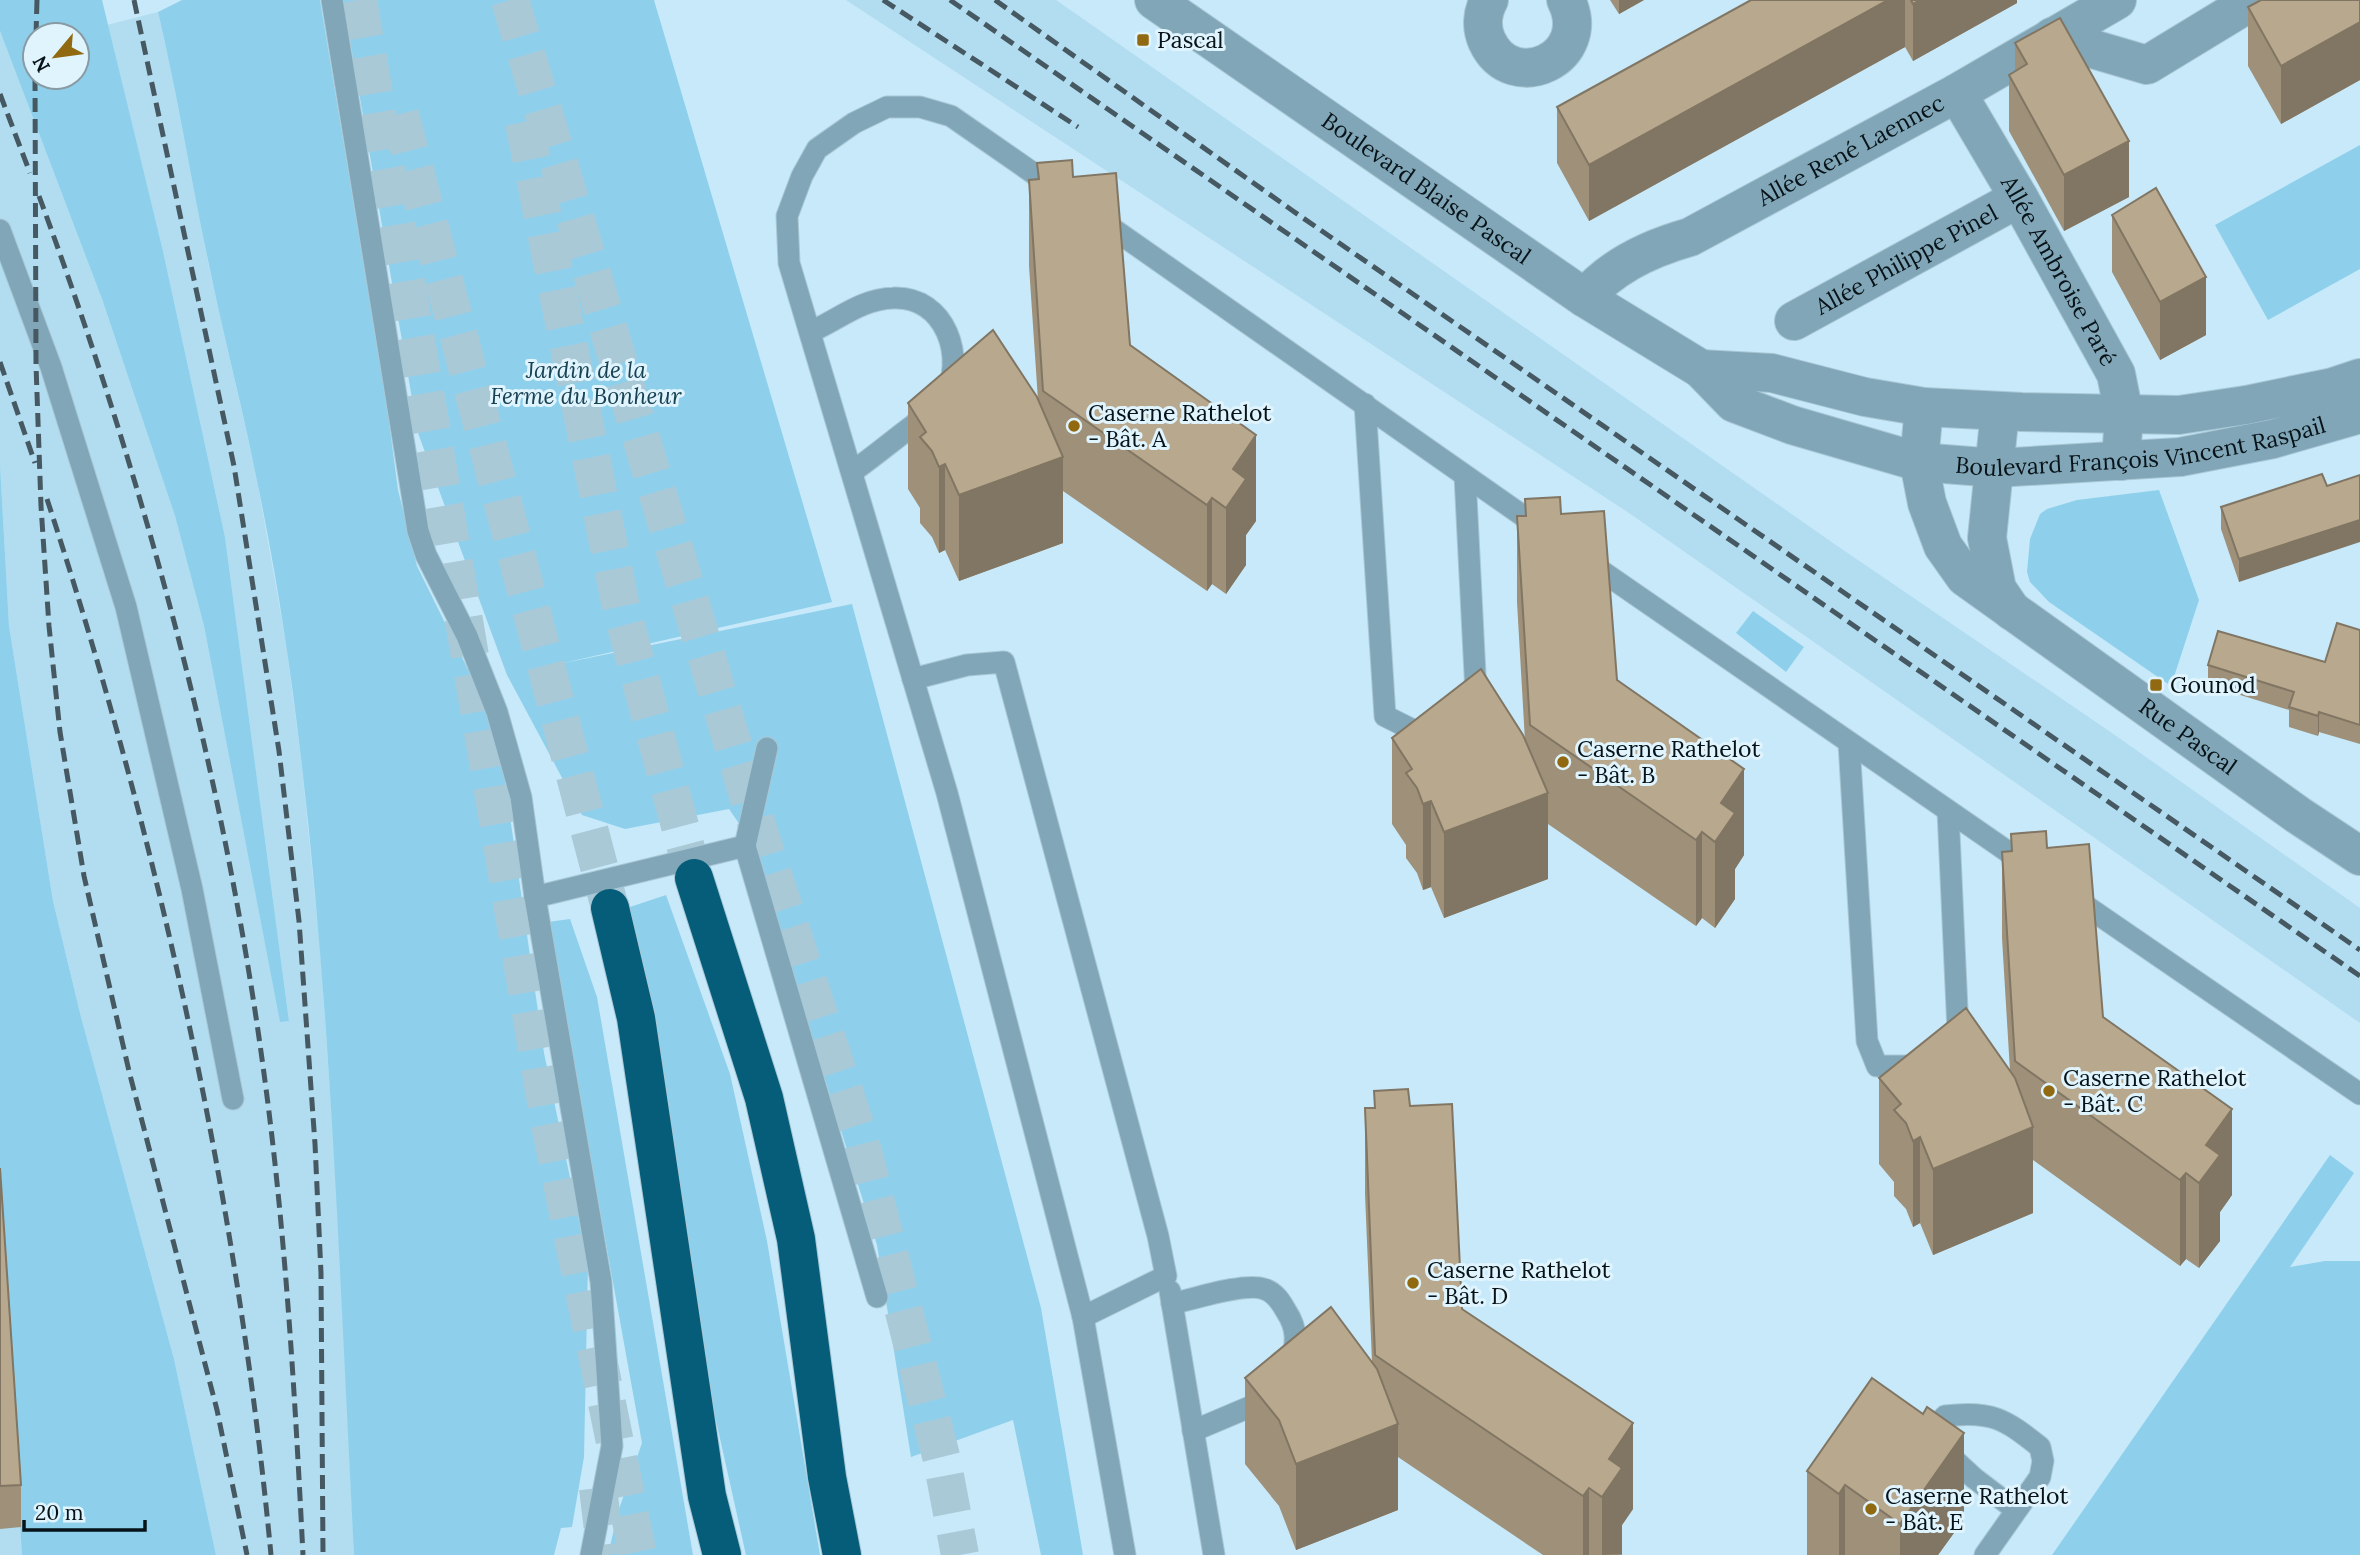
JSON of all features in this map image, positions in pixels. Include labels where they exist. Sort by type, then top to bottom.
[{"type":"highway","points":[[694,878],[764,1098],[796,1239],[827,1477],[842,1555]]},
{"type":"highway","points":[[610,908],[636,1018],[707,1496],[722,1555]]},
{"type":"street","name":"Boulevard Blaise Pascal","points":[[1154,0],[1585,298],[1702,369],[1734,403],[1792,425],[1919,462]]},
{"type":"street","points":[[1489,0],[1483,23],[1485,37],[1492,51],[1516,66],[1530,68],[1551,61],[1567,45],[1573,16],[1566,0]]},
{"type":"street","name":"Allée René Laennec","points":[[1585,298],[1599,282],[1630,262],[1662,245],[1690,237],[1957,93],[2117,0]]},
{"type":"street","points":[[2052,37],[2147,65],[2255,0]]},
{"type":"street","name":"Allée Ambroise Paré","points":[[1957,93],[2019,198],[2116,374],[2124,414],[2121,461]]},
{"type":"street","name":"Allée Philippe Pinel","points":[[1794,321],[2019,198]]},
{"type":"street","name":"Boulevard Blaise Pascal","points":[[1702,369],[1772,373],[1866,397],[1924,407]]},
{"type":"street","name":"Boulevard François Vincent Raspail","points":[[1924,407],[2179,415],[2246,405],[2333,387],[2360,378]]},
{"type":"street","name":"Rue Pascal","points":[[1924,407],[1919,462],[1927,503],[1943,546],[1965,577],[2298,816],[2360,856]]},
{"type":"street","name":"Rue Pascal","points":[[2000,411],[1987,538],[1997,589],[2016,615]]},
{"type":"street","name":"Boulevard François Vincent Raspail","points":[[1919,462],[1996,468],[2180,457],[2273,439],[2360,414]]},
{"type":"lane","points":[[332,0],[418,531],[426,555],[467,636],[497,712],[521,797],[535,897],[601,1282],[612,1446],[591,1555]]},
{"type":"lane","points":[[1125,1555],[1083,1317],[947,793],[789,263],[788,216],[802,176],[817,149],[854,123],[887,107],[920,107],[951,116],[1849,743],[2360,1094]]},
{"type":"lane","points":[[0,230],[51,367],[126,607],[192,889],[233,1100]]},
{"type":"lane","points":[[810,332],[848,311],[872,302],[907,298],[930,309],[950,337],[954,367],[943,399],[930,415],[852,472]]},
{"type":"lane","points":[[1365,404],[1385,716],[1419,733],[1457,715],[1476,694],[1465,476]]},
{"type":"lane","points":[[913,678],[967,665],[1004,662],[1154,1222],[1172,1304],[1214,1555]]},
{"type":"lane","points":[[1849,743],[1867,1041],[1877,1066],[1915,1066],[1942,1050],[1958,1031],[1948,811]]},
{"type":"lane","points":[[767,748],[745,846],[877,1297]]},
{"type":"lane","points":[[535,897],[745,846]]},
{"type":"lane","points":[[1083,1317],[1166,1276]]},
{"type":"lane","points":[[1172,1304],[1250,1286],[1266,1289],[1278,1298],[1295,1324],[1296,1346],[1289,1366],[1252,1406],[1194,1430]]},
{"type":"lane","points":[[1985,1555],[2017,1510],[2040,1477],[2043,1461],[2040,1447],[1995,1416],[1969,1412],[1945,1416],[1935,1429],[1936,1443],[1974,1478],[2017,1510]]},
{"type":"shaded area","points":[[846,0],[1056,0],[2360,908],[2360,1023],[1629,513]]},
{"type":"shaded area","points":[[158,12],[209,267],[256,474],[286,643],[301,758],[320,947],[338,1207],[354,1555],[216,1555],[174,1359],[81,1017],[53,901],[9,626],[0,464],[0,31],[102,299],[175,516],[204,626],[280,1021],[289,1021],[225,537],[163,251],[107,25]]},
{"type":"shaded area","points":[[0,1211],[22,1555],[0,1555]]},
{"type":"green space","points":[[0,0],[102,0],[163,251],[225,537],[289,1021],[280,1022],[204,626],[175,516],[102,299],[23,91],[91,91],[91,21],[21,21],[21,86],[0,31]]},
{"type":"green space","points":[[182,0],[320,0],[386,399],[398,490],[417,566],[487,708],[503,768],[544,1053],[588,1264],[584,1457],[572,1527],[561,1528],[554,1555],[354,1555],[328,1056],[312,857],[292,686],[262,507],[214,291],[158,12]]},
{"type":"green space","name":"Jardin de la Ferme du Bonheur","points":[[343,0],[654,0],[832,602],[559,664],[852,604],[1041,1308],[1083,1555],[1041,1555],[1013,1420],[911,1457],[877,1245],[749,838],[729,809],[625,829],[582,815],[507,675],[418,433]]},
{"type":"green space","points":[[2360,145],[2360,269],[2268,320],[2215,225]]},
{"type":"green space","points":[[0,464],[9,626],[53,901],[81,1017],[174,1359],[216,1555],[22,1555],[0,1211]]},
{"type":"green space","points":[[2159,490],[2199,600],[2171,686],[2049,602],[2030,582],[2027,572],[2030,539],[2040,514],[2047,509],[2077,500]]},
{"type":"green space","points":[[1753,611],[1804,647],[1786,672],[1736,633]]},
{"type":"green space","points":[[666,895],[730,1074],[767,1241],[820,1555],[746,1555],[688,1295],[627,908]]},
{"type":"green space","points":[[570,919],[597,997],[693,1555],[608,1555],[618,1512],[642,1443],[548,922]]},
{"type":"green space","points":[[2330,1155],[2354,1173],[2290,1267],[2325,1261],[2360,1261],[2360,1555],[2052,1555]]},
{"type":"building","points":[[1751,0],[1888,0],[1589,165],[1557,107]]},
{"type":"building","points":[[2261,0],[2360,0],[2360,22],[2281,66],[2248,7]]},
{"type":"building","points":[[2060,18],[2129,141],[2064,175],[2009,75],[2027,64],[2015,43]]},
{"type":"building","points":[[1072,160],[1073,177],[1116,173],[1130,345],[1256,435],[1233,469],[1246,479],[1226,508],[1212,498],[1207,505],[1043,391],[1029,180],[1039,179],[1037,163]]},
{"type":"building","points":[[2156,188],[2206,277],[2160,302],[2112,215]]},
{"type":"building","points":[[993,330],[1037,397],[1063,457],[959,495],[945,464],[939,467],[932,451],[920,437],[926,432],[908,403]]},
{"type":"building","points":[[2322,474],[2327,486],[2360,475],[2360,520],[2239,559],[2221,507]]},
{"type":"building","points":[[1560,497],[1561,514],[1604,511],[1617,680],[1744,769],[1721,803],[1735,813],[1715,842],[1702,832],[1696,840],[1530,725],[1517,516],[1526,516],[1525,499]]},
{"type":"building","points":[[2337,623],[2360,630],[2360,725],[2319,712],[2318,716],[2289,707],[2294,692],[2208,665],[2218,631],[2325,662]]},
{"type":"building","points":[[1481,669],[1523,735],[1548,793],[1444,832],[1431,801],[1423,804],[1417,788],[1406,773],[1412,769],[1392,738]]},
{"type":"building","points":[[2046,831],[2047,848],[2089,844],[2103,1017],[2232,1109],[2206,1145],[2220,1155],[2199,1183],[2186,1173],[2180,1180],[2015,1061],[2002,852],[2012,851],[2011,834]]},
{"type":"building","points":[[1966,1008],[2015,1078],[2033,1127],[1933,1169],[1920,1137],[1913,1141],[1906,1123],[1894,1110],[1901,1104],[1879,1078]]},
{"type":"building","points":[[1408,1089],[1410,1106],[1452,1104],[1462,1309],[1633,1423],[1609,1459],[1622,1468],[1602,1497],[1589,1488],[1583,1496],[1375,1355],[1365,1108],[1375,1108],[1374,1091]]},
{"type":"building","points":[[0,1168],[21,1485],[0,1486]]},
{"type":"building","points":[[1331,1307],[1377,1369],[1398,1424],[1296,1464],[1279,1420],[1245,1378]]},
{"type":"building","points":[[1872,1378],[1923,1414],[1927,1407],[1964,1433],[1900,1524],[1845,1485],[1839,1494],[1807,1471]]},
{"type":"tunnel","points":[[358,0],[549,1119],[638,1555]]},
{"type":"tunnel","points":[[510,0],[760,835],[860,1140],[942,1460],[960,1555]]},
{"type":"tunnel","points":[[400,114],[610,908]]},
{"type":"tunnel","points":[[524,122],[621,607],[694,878]]},
{"type":"tunnel","points":[[598,1488],[606,1555]]},
{"type":"railway","points":[[36,21],[37,0]]},
{"type":"railway","points":[[134,0],[234,466],[279,751],[299,921],[315,1144],[321,1273],[323,1555]]},
{"type":"railway","points":[[883,0],[1078,127]]},
{"type":"railway","points":[[950,0],[2360,976]]},
{"type":"railway","points":[[995,0],[1293,211],[2360,950]]},
{"type":"railway","points":[[35,91],[36,365],[41,506],[60,732],[84,876],[129,1071],[217,1410],[247,1555]]},
{"type":"railway","points":[[0,94],[30,173]]},
{"type":"railway","points":[[39,196],[78,304],[147,522],[177,632],[228,855],[265,1081],[279,1199],[303,1555]]},
{"type":"railway","points":[[0,362],[35,463]]},
{"type":"railway","points":[[47,499],[124,758],[188,1021],[215,1154],[237,1287],[271,1555]]},
{"type":"place","name":"Pascal","points":[[1143,40]]},
{"type":"place","name":"Caserne Rathelot - Bât. A","points":[[1074,426]]},
{"type":"place","name":"Gounod","points":[[2156,685]]},
{"type":"place","name":"Caserne Rathelot - Bât. B","points":[[1563,762]]},
{"type":"place","name":"Caserne Rathelot - Bât. C","points":[[2049,1091]]},
{"type":"place","name":"Caserne Rathelot - Bât. D","points":[[1413,1283]]},
{"type":"place","name":"Caserne Rathelot - Bât. E","points":[[1871,1509]]}]
